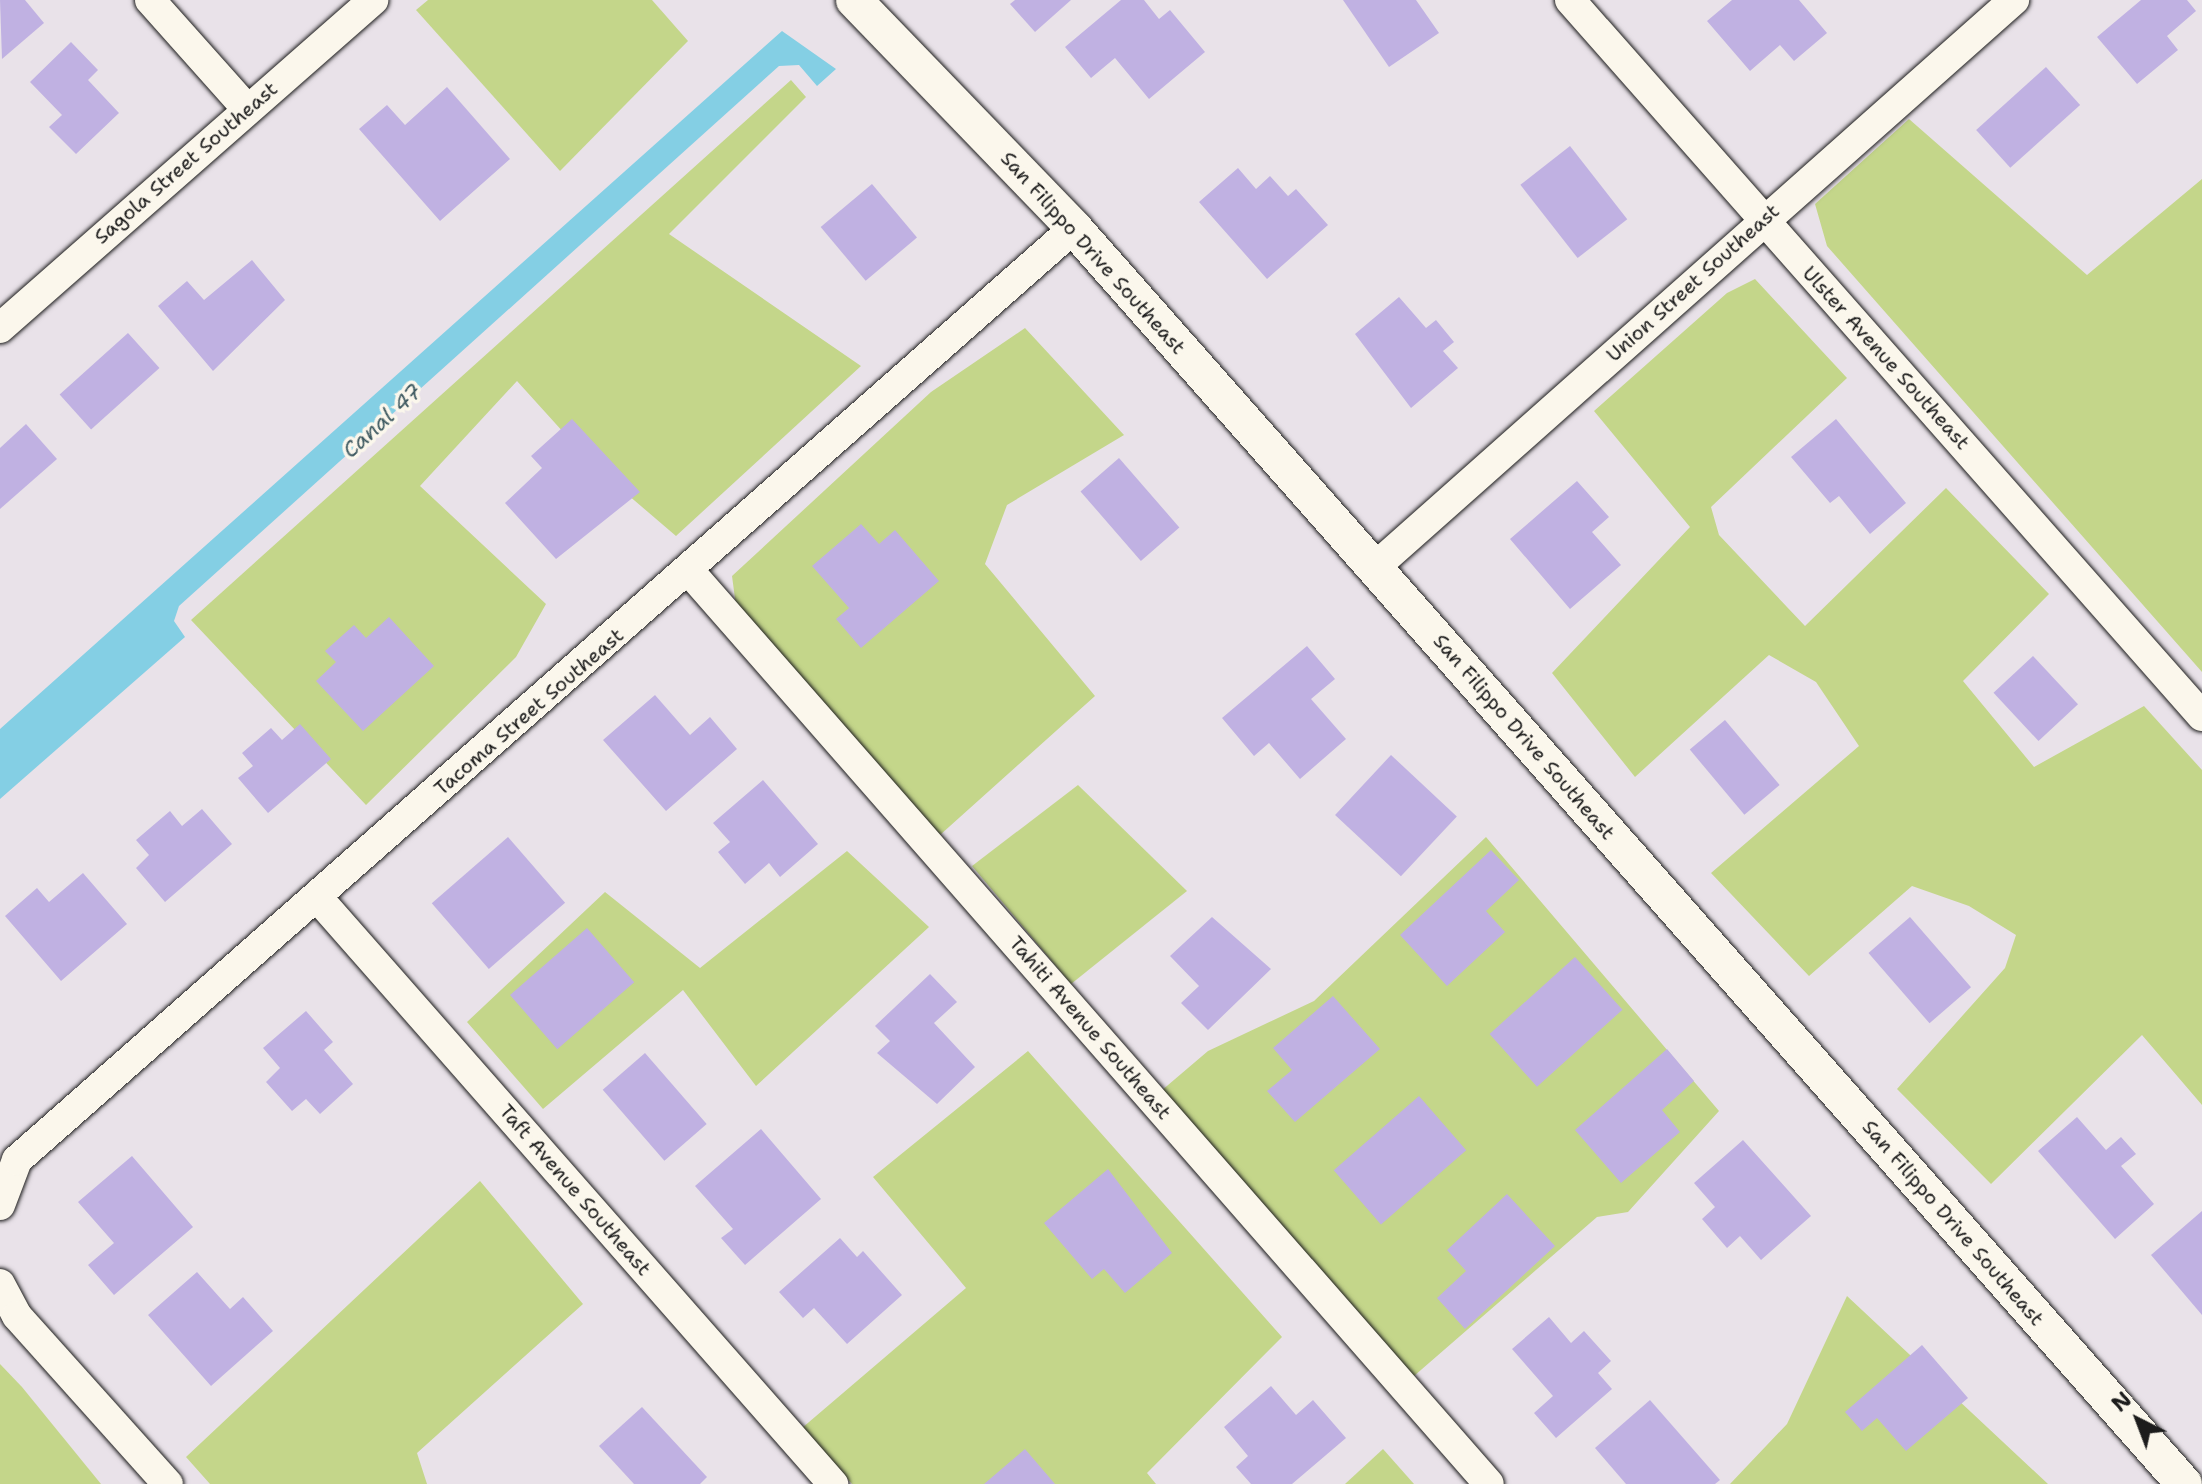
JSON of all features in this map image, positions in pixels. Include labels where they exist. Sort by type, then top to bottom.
[{"type":"street","points":[[150,0],[247,109]]},
{"type":"street","name":"Sagola Street Southeast","points":[[0,328],[374,0]]},
{"type":"street","name":"San Filippo Drive Southeast","points":[[854,0],[1074,228],[2184,1484]]},
{"type":"street","name":"Ulster Avenue Southeast","points":[[1570,0],[2202,716]]},
{"type":"street","name":"Union Street Southeast","points":[[1374,568],[2014,0]]},
{"type":"street","name":"Tacoma Street Southeast","points":[[0,1205],[17,1160],[690,572],[1074,228]]},
{"type":"street","name":"Tahiti Avenue Southeast","points":[[690,572],[1489,1484]]},
{"type":"street","name":"Taft Avenue Southeast","points":[[317,897],[833,1484]]},
{"type":"street","points":[[0,1284],[17,1316],[168,1484]]},
{"type":"green space","points":[[428,0],[652,0],[688,41],[560,171],[416,10]]},
{"type":"green space","points":[[791,80],[806,97],[669,234],[861,366],[676,536],[593,465],[517,381],[420,486],[546,604],[516,657],[366,805],[191,620]]},
{"type":"green space","points":[[1909,119],[2087,275],[2202,179],[2202,672],[1827,246],[1815,204]]},
{"type":"green space","points":[[1755,279],[1847,378],[1711,507],[1719,535],[1805,626],[1946,488],[2049,594],[1963,681],[2034,767],[2144,706],[2202,770],[2202,1105],[2142,1035],[1991,1184],[1897,1089],[2005,968],[2016,935],[1969,906],[1912,886],[1809,976],[1711,873],[1859,746],[1816,682],[1769,655],[1635,777],[1552,673],[1690,527],[1594,411],[1727,293]]},
{"type":"green space","points":[[1025,328],[1124,435],[1007,505],[985,564],[1095,696],[940,835],[736,606],[732,576],[931,392]]},
{"type":"green space","points":[[1078,785],[1187,891],[1071,984],[972,866]]},
{"type":"green space","points":[[1486,837],[1719,1111],[1628,1212],[1597,1217],[1414,1376],[1161,1091],[1208,1051],[1314,1001]]},
{"type":"green space","points":[[847,851],[929,927],[756,1086],[683,990],[543,1109],[467,1022],[605,892],[700,968]]},
{"type":"green space","points":[[1028,1051],[1282,1337],[1147,1473],[1156,1484],[852,1484],[802,1428],[966,1288],[873,1177]]},
{"type":"green space","points":[[480,1181],[583,1304],[417,1453],[427,1484],[210,1484],[186,1457]]},
{"type":"green space","points":[[1847,1296],[2048,1484],[1730,1484],[1787,1424]]},
{"type":"green space","points":[[0,1364],[22,1387],[101,1484],[0,1484]]},
{"type":"green space","points":[[1383,1449],[1414,1484],[1345,1484]]},
{"type":"water","name":"Canal 47","points":[[782,31],[836,69],[817,86],[799,65],[779,66],[179,606],[174,621],[185,637],[0,799],[0,729]]},
{"type":"building","points":[[0,0],[25,0],[44,23],[2,59]]},
{"type":"building","points":[[1015,0],[1071,0],[1035,32],[1010,4]]},
{"type":"building","points":[[1121,0],[1144,0],[1159,19],[1170,10],[1205,52],[1149,99],[1115,58],[1091,78],[1065,47]]},
{"type":"building","points":[[1343,0],[1416,0],[1439,33],[1389,67]]},
{"type":"building","points":[[1732,0],[1799,0],[1827,33],[1794,61],[1780,45],[1750,71],[1707,21]]},
{"type":"building","points":[[2141,0],[2187,0],[2196,11],[2167,36],[2178,50],[2137,84],[2097,37]]},
{"type":"building","points":[[71,42],[98,70],[88,80],[119,113],[76,154],[49,127],[62,115],[30,82]]},
{"type":"building","points":[[2046,67],[2080,105],[2010,168],[1976,130]]},
{"type":"building","points":[[447,87],[510,159],[440,221],[359,129],[387,105],[405,125]]},
{"type":"building","points":[[1570,146],[1627,219],[1578,258],[1520,185]]},
{"type":"building","points":[[1238,168],[1256,189],[1270,176],[1288,196],[1296,189],[1328,225],[1267,279],[1199,202]]},
{"type":"building","points":[[872,184],[917,238],[866,281],[821,227]]},
{"type":"building","points":[[252,260],[285,300],[213,371],[158,306],[187,281],[204,300]]},
{"type":"building","points":[[1399,297],[1426,328],[1436,320],[1454,342],[1443,351],[1458,368],[1411,408],[1355,334]]},
{"type":"building","points":[[128,333],[159,368],[91,429],[60,395]]},
{"type":"building","points":[[572,419],[640,492],[556,559],[505,503],[542,468],[531,456]]},
{"type":"building","points":[[1836,419],[1906,503],[1870,534],[1839,496],[1830,503],[1791,457]]},
{"type":"building","points":[[26,424],[57,459],[0,509],[0,448]]},
{"type":"building","points":[[1119,458],[1179,527],[1141,561],[1081,491]]},
{"type":"building","points":[[1577,481],[1609,517],[1592,532],[1621,565],[1570,609],[1510,539]]},
{"type":"building","points":[[861,524],[879,544],[895,530],[939,581],[861,648],[836,619],[849,608],[812,566]]},
{"type":"building","points":[[389,617],[434,666],[363,731],[316,681],[336,662],[325,651],[354,625],[366,638]]},
{"type":"building","points":[[1307,646],[1335,679],[1311,699],[1346,739],[1300,779],[1269,743],[1254,756],[1222,718]]},
{"type":"building","points":[[2033,656],[2078,704],[2039,741],[1994,693]]},
{"type":"building","points":[[655,695],[690,735],[710,717],[737,749],[666,811],[603,740]]},
{"type":"building","points":[[1725,720],[1780,785],[1744,815],[1690,750]]},
{"type":"building","points":[[300,724],[331,759],[268,813],[238,778],[253,766],[242,753],[271,728],[282,740]]},
{"type":"building","points":[[1391,755],[1457,816],[1401,876],[1335,815]]},
{"type":"building","points":[[763,780],[818,844],[780,877],[769,863],[745,884],[718,852],[730,842],[713,823]]},
{"type":"building","points":[[202,809],[232,844],[165,902],[136,868],[149,855],[136,840],[170,811],[182,826]]},
{"type":"building","points":[[508,837],[565,903],[489,969],[432,903]]},
{"type":"building","points":[[1491,850],[1519,880],[1486,911],[1505,932],[1447,986],[1400,935]]},
{"type":"building","points":[[83,873],[127,924],[61,981],[5,916],[37,888],[49,902]]},
{"type":"building","points":[[1212,917],[1271,969],[1208,1030],[1181,1003],[1199,986],[1170,956]]},
{"type":"building","points":[[1910,917],[1971,987],[1930,1023],[1868,953]]},
{"type":"building","points":[[587,928],[634,982],[557,1049],[510,995]]},
{"type":"building","points":[[1575,957],[1623,1010],[1537,1087],[1490,1034]]},
{"type":"building","points":[[930,974],[957,1002],[934,1023],[975,1067],[937,1104],[877,1053],[890,1041],[875,1026]]},
{"type":"building","points":[[1333,996],[1380,1049],[1295,1122],[1267,1091],[1292,1070],[1273,1048]]},
{"type":"building","points":[[306,1011],[333,1042],[324,1050],[353,1084],[320,1114],[306,1099],[292,1111],[266,1082],[280,1068],[263,1048]]},
{"type":"building","points":[[1667,1049],[1694,1081],[1662,1110],[1680,1132],[1621,1183],[1575,1130]]},
{"type":"building","points":[[645,1053],[707,1124],[664,1161],[603,1090]]},
{"type":"building","points":[[1419,1096],[1466,1150],[1381,1224],[1334,1170]]},
{"type":"building","points":[[2077,1117],[2106,1150],[2121,1137],[2136,1154],[2121,1166],[2154,1204],[2115,1239],[2038,1151]]},
{"type":"building","points":[[761,1129],[821,1199],[745,1265],[721,1238],[733,1229],[695,1186]]},
{"type":"building","points":[[1743,1140],[1811,1216],[1761,1260],[1740,1236],[1727,1248],[1702,1219],[1715,1207],[1694,1183]]},
{"type":"building","points":[[132,1156],[193,1227],[114,1295],[88,1265],[114,1243],[78,1202]]},
{"type":"building","points":[[1108,1169],[1172,1253],[1125,1293],[1104,1269],[1092,1279],[1044,1223]]},
{"type":"building","points":[[1507,1194],[1555,1246],[1465,1329],[1437,1298],[1466,1271],[1447,1250]]},
{"type":"building","points":[[2202,1211],[2202,1315],[2151,1255]]},
{"type":"building","points":[[840,1238],[857,1257],[863,1251],[902,1295],[847,1344],[814,1308],[803,1318],[779,1292]]},
{"type":"building","points":[[197,1272],[230,1309],[243,1297],[273,1331],[211,1386],[148,1315]]},
{"type":"building","points":[[1549,1317],[1571,1343],[1584,1331],[1611,1361],[1598,1373],[1612,1389],[1556,1438],[1534,1413],[1553,1396],[1512,1349]]},
{"type":"building","points":[[1922,1345],[1968,1398],[1906,1451],[1877,1418],[1862,1431],[1845,1412]]},
{"type":"building","points":[[1271,1386],[1296,1415],[1313,1400],[1346,1438],[1292,1484],[1251,1484],[1236,1467],[1248,1456],[1224,1427]]},
{"type":"building","points":[[1650,1400],[1720,1480],[1715,1484],[1626,1484],[1595,1448]]},
{"type":"building","points":[[642,1407],[707,1477],[700,1484],[634,1484],[599,1446]]},
{"type":"building","points":[[1025,1449],[1055,1484],[984,1484]]}]
